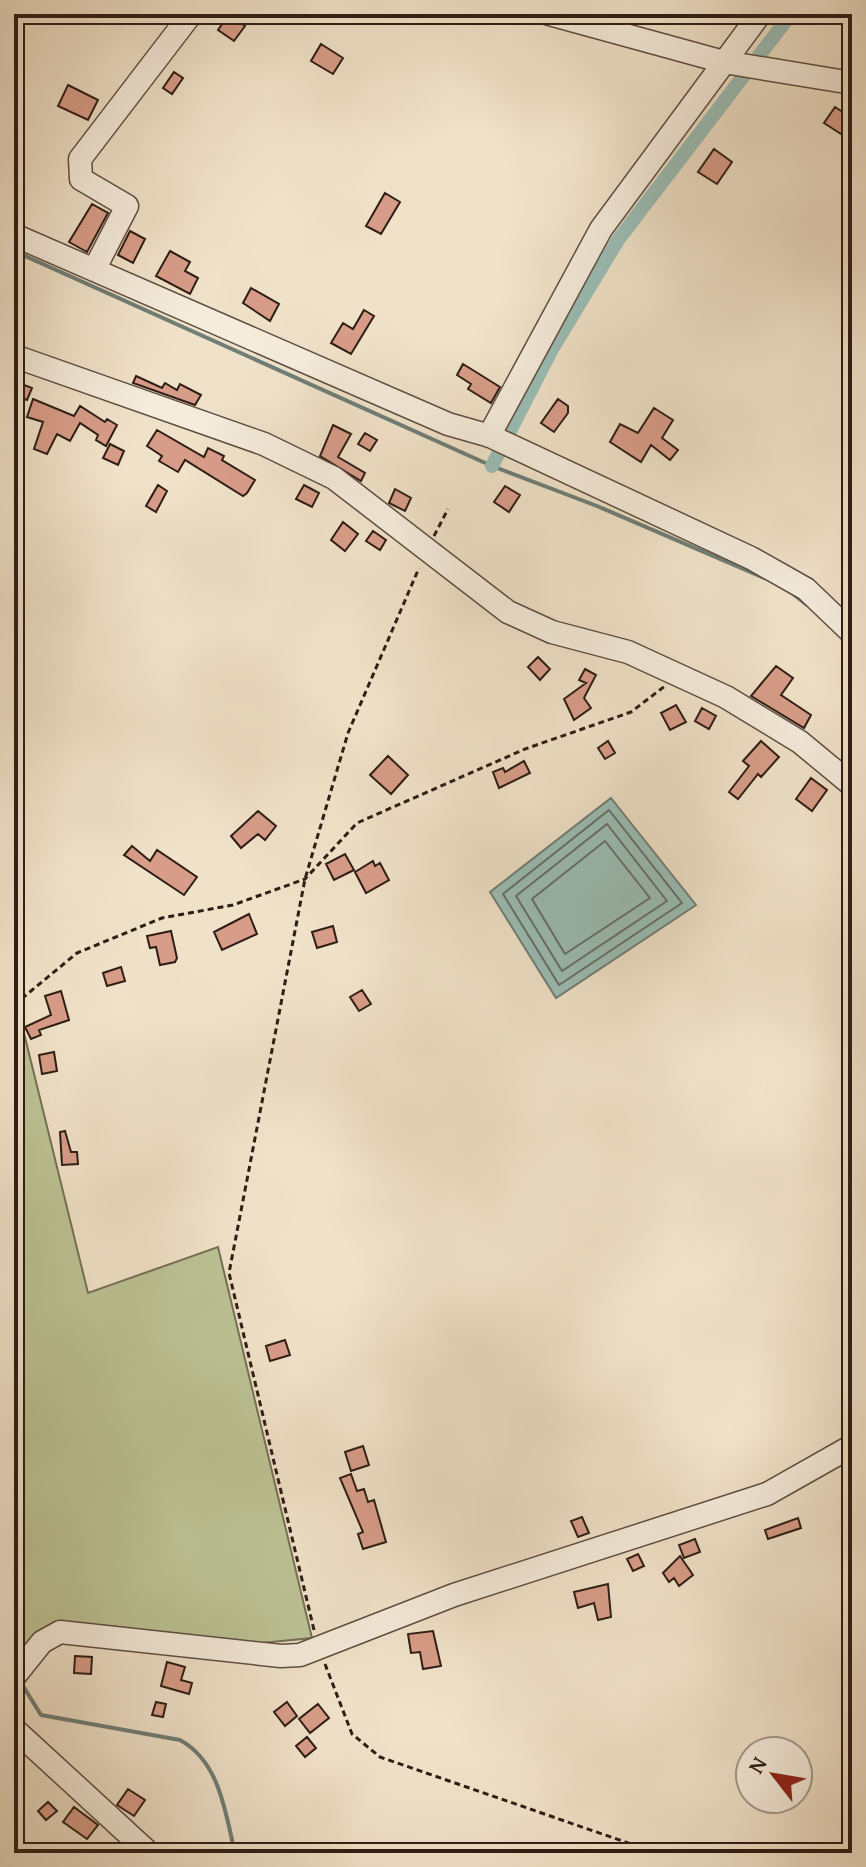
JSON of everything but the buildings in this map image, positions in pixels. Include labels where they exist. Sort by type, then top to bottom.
[{"type":"street","points":[[94,270],[127,206],[81,179],[80,159],[191,14]]},
{"type":"street","points":[[549,14],[724,62],[852,83]]},
{"type":"street","points":[[490,436],[594,240],[760,14]]},
{"type":"street","points":[[14,235],[448,424],[490,436],[751,558],[806,589],[852,633]]},
{"type":"street","points":[[14,356],[264,444],[334,478],[508,612],[552,632],[628,652],[726,697],[800,742],[852,785]]},
{"type":"street","points":[[14,1677],[42,1642],[60,1632],[281,1656],[300,1655],[454,1595],[767,1494],[852,1446]]},
{"type":"street","points":[[14,1729],[149,1853]]},
{"type":"path","points":[[448,509],[427,549],[348,733],[305,879],[229,1273],[318,1646],[352,1734],[380,1757],[657,1853]]},
{"type":"path","points":[[14,1005],[77,953],[162,918],[233,905],[305,879],[357,823],[525,749],[631,712],[659,694],[674,673]]},
{"type":"green space","points":[[21,1021],[88,1293],[218,1247],[312,1638],[261,1643],[71,1622],[47,1627],[25,1655],[14,1647],[14,1024]]},
{"type":"water","points":[[611,798],[696,905],[556,998],[490,892]]},
{"type":"waterway","points":[[492,466],[552,349],[618,240],[791,14]]},
{"type":"waterway","points":[[14,251],[492,466],[597,506],[767,579]]},
{"type":"waterway","points":[[792,593],[807,605]]},
{"type":"waterway","points":[[843,638],[852,649]]},
{"type":"waterway","points":[[20,1681],[41,1715],[180,1740],[193,1749],[204,1761],[219,1789],[235,1853]]}]
